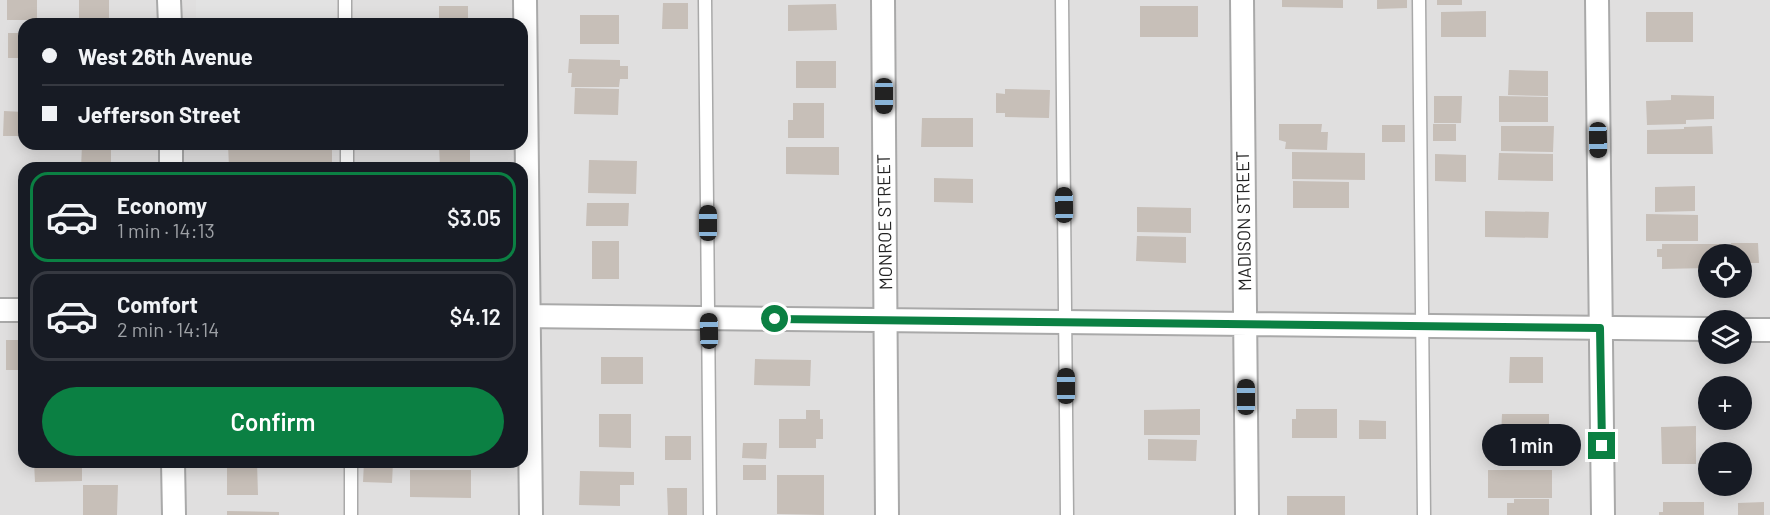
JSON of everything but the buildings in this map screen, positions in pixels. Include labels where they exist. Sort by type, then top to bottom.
[{"type":"street","points":[[170,0],[170,18]]},
{"type":"street","points":[[525,0],[525,18]]},
{"type":"street","name":"MONROE STREET","points":[[883,0],[887,515]]},
{"type":"street","name":"MADISON STREET","points":[[1242,0],[1247,515]]},
{"type":"street","points":[[1597,0],[1603,515]]},
{"type":"street","points":[[0,310],[18,310]]},
{"type":"street","points":[[528,316],[1698,329]]},
{"type":"street","points":[[1752,330],[1770,330]]},
{"type":"street","points":[[528,396],[531,515]]},
{"type":"street","points":[[173,468],[174,515]]},
{"type":"lane","points":[[345,0],[345,18]]},
{"type":"lane","points":[[705,0],[710,515]]},
{"type":"lane","points":[[1062,0],[1067,515]]},
{"type":"lane","points":[[1419,0],[1424,515]]},
{"type":"lane","points":[[351,468],[351,515]]},
{"type":"shaded area","points":[[0,0],[1770,0],[1770,515],[0,515]]},
{"type":"shaded area","points":[[196,0],[337,0],[337,18],[196,18]]},
{"type":"route","points":[[775,319],[1600,328],[1602,446]]}]
